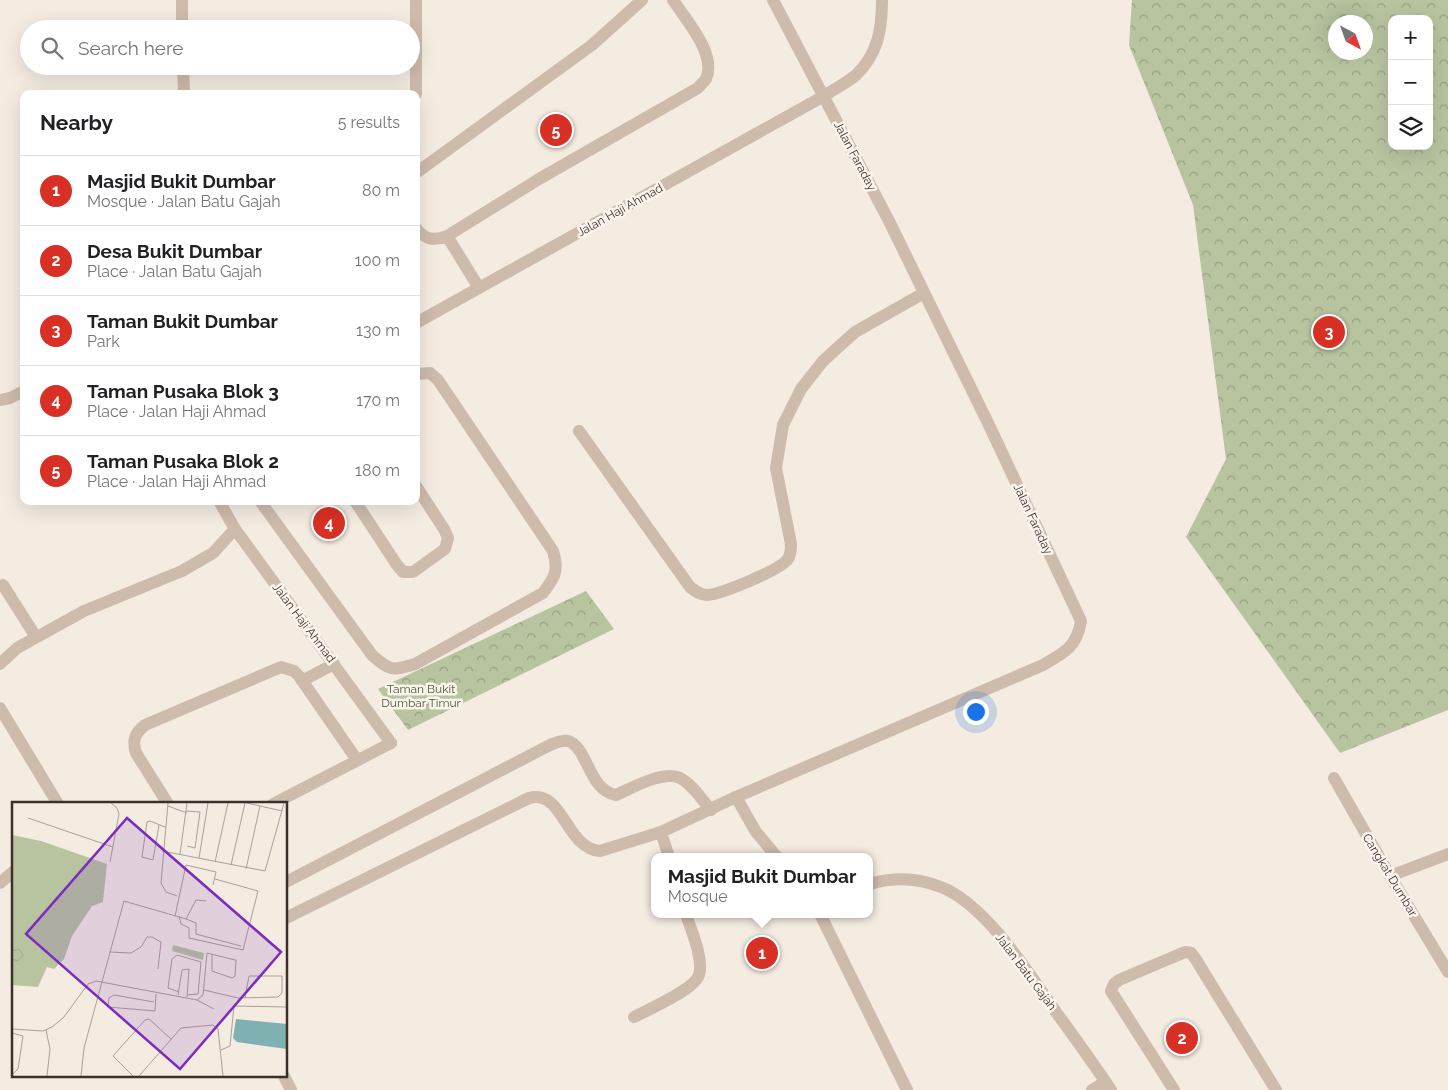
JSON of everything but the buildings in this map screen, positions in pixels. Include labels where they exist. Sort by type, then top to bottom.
[{"type":"street","points":[[182,0],[182,20]]},
{"type":"street","points":[[416,0],[416,20]]},
{"type":"street","points":[[420,170],[592,45],[642,0]]},
{"type":"street","points":[[420,233],[434,240],[447,236],[539,179],[698,88],[706,79],[708,62],[704,47],[673,0]]},
{"type":"street","name":"Jalan Faraday","points":[[288,917],[520,802],[536,796],[549,799],[575,836],[583,845],[592,850],[600,852],[661,832],[736,797],[1043,665],[1071,647],[1079,634],[1081,621],[989,425],[889,221],[774,0]]},
{"type":"street","name":"Jalan Haji Ahmad","points":[[420,322],[824,96],[856,75],[873,54],[882,24],[882,0]]},
{"type":"street","points":[[183,75],[184,90]]},
{"type":"street","points":[[416,75],[416,90]]},
{"type":"street","points":[[447,236],[479,288]]},
{"type":"street","points":[[579,432],[690,587],[706,595],[762,576],[781,565],[788,559],[791,552],[776,468],[783,425],[801,389],[823,361],[855,332],[924,293]]},
{"type":"street","points":[[263,505],[372,655],[385,667],[398,669],[415,664],[544,593],[553,580],[557,565],[553,551],[438,380],[430,373],[420,374]]},
{"type":"street","points":[[0,400],[20,393]]},
{"type":"street","points":[[358,505],[397,565],[403,572],[413,572],[445,549],[448,538],[420,492]]},
{"type":"street","name":"Jalan Haji Ahmad","points":[[221,505],[235,529],[391,742],[357,760]]},
{"type":"street","points":[[0,664],[17,648],[36,636],[84,611],[182,571],[213,553],[235,529]]},
{"type":"street","points":[[1,584],[36,636]]},
{"type":"street","points":[[302,681],[334,664]]},
{"type":"street","points":[[167,802],[136,753],[134,737],[139,730],[146,725],[281,667],[294,671],[357,760],[277,802]]},
{"type":"street","points":[[0,708],[57,802]]},
{"type":"street","points":[[288,881],[560,741],[569,741],[576,747],[600,787],[608,793],[616,795],[666,775],[680,778],[689,784],[711,810]]},
{"type":"street","name":"Cangkat Dumbar","points":[[1334,778],[1448,972]]},
{"type":"street","points":[[736,797],[756,832],[774,853]]},
{"type":"street","points":[[661,832],[668,853]]},
{"type":"street","points":[[1390,876],[1448,854]]},
{"type":"street","points":[[0,883],[12,873]]},
{"type":"street","name":"Jalan Batu Gajah","points":[[873,883],[912,879],[941,887],[965,901],[1021,961],[1108,1086],[1092,1090]]},
{"type":"street","points":[[634,1017],[679,993],[690,986],[699,976],[698,952],[687,918]]},
{"type":"street","points":[[822,918],[907,1090]]},
{"type":"street","points":[[1174,1090],[1111,991],[1114,984],[1119,980],[1185,952],[1191,953],[1195,958],[1276,1090]]},
{"type":"street","points":[[285,1078],[290,1090]]},
{"type":"green space","points":[[1132,0],[1448,0],[1448,710],[1340,753],[1186,537],[1226,459],[1193,205],[1129,45]]},
{"type":"green space","name":"Taman Bukit Dumbar Timur","points":[[586,591],[614,629],[408,730],[378,689]]},
{"type":"place","name":"Taman Pusaka Blok 2","points":[[556,130]]},
{"type":"place","name":"Taman Bukit Dumbar","points":[[1329,332]]},
{"type":"place","name":"Taman Pusaka Blok 3","points":[[329,523]]},
{"type":"place","name":"Masjid Bukit Dumbar","points":[[762,953]]},
{"type":"place","name":"Desa Bukit Dumbar","points":[[1182,1038]]}]
